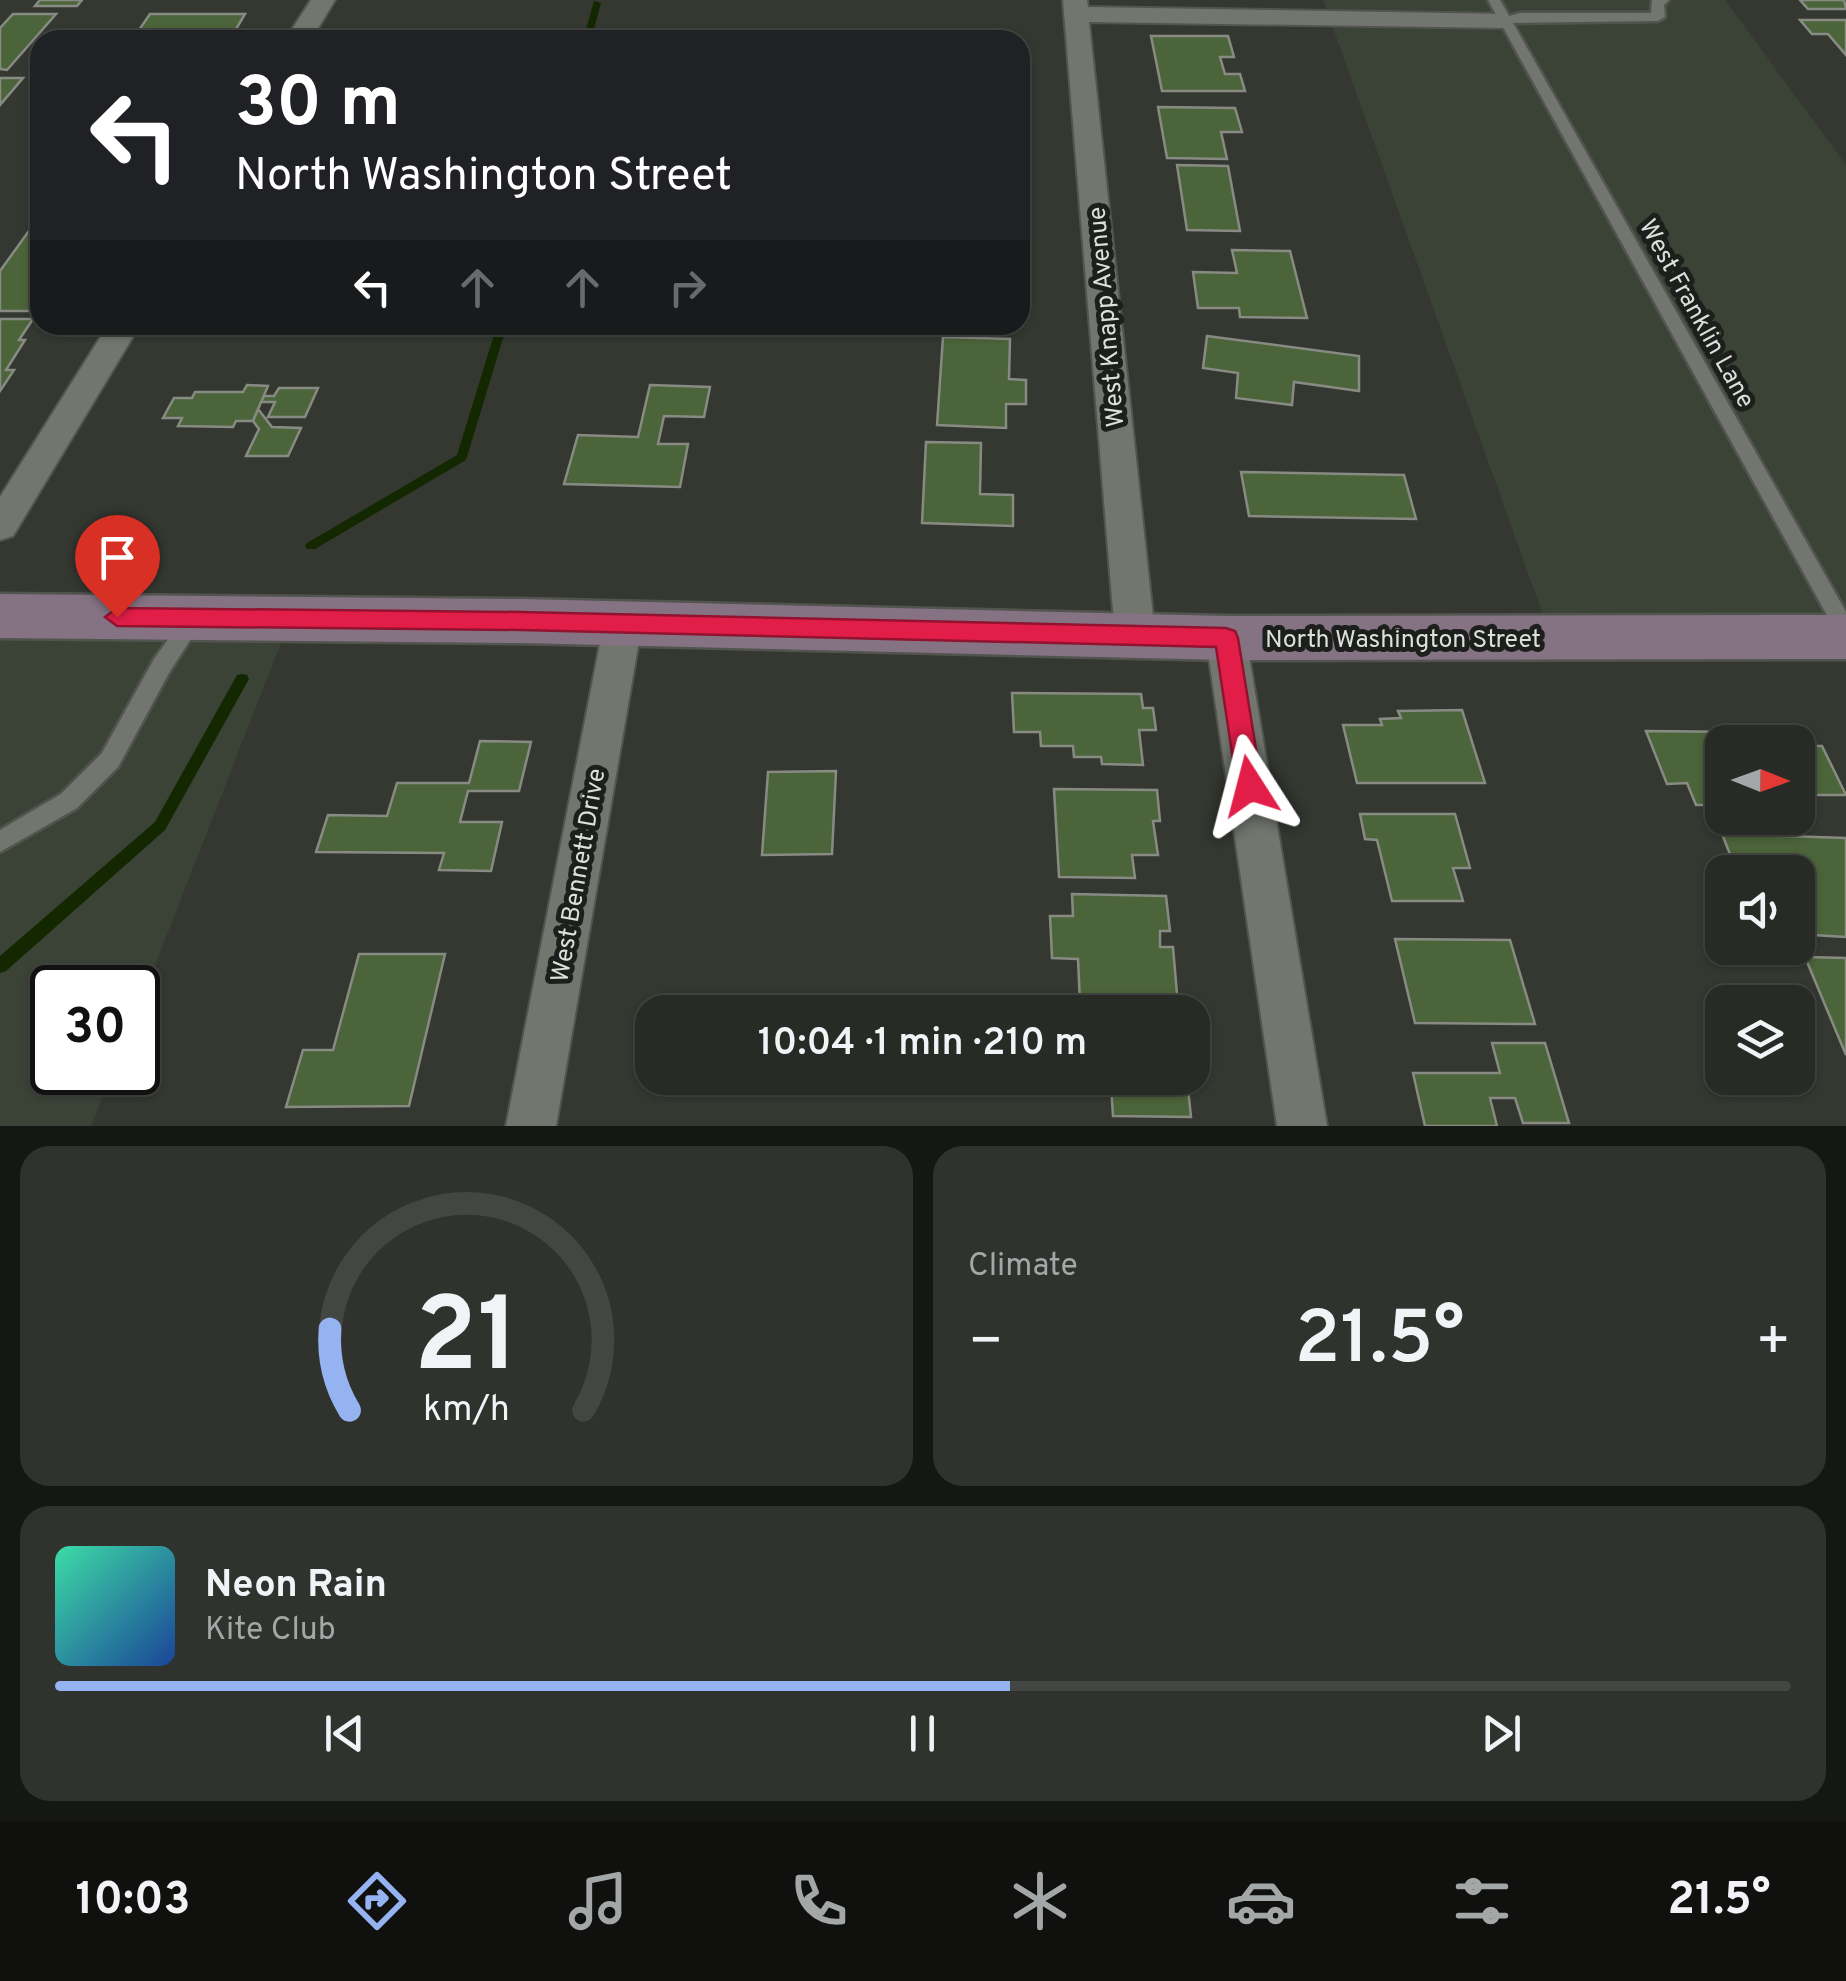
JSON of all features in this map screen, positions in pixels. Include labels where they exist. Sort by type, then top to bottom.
[{"type":"main road","name":"North Washington Street","points":[[0,616],[623,623],[1226,638],[1846,634]]},
{"type":"street","points":[[304,30],[323,0]]},
{"type":"street","points":[[1076,7],[1500,10]]},
{"type":"street","name":"West Knapp Avenue","points":[[1076,7],[1135,635]]},
{"type":"street","points":[[0,527],[118,335]]},
{"type":"street","name":"West Bennett Drive","points":[[531,1126],[623,623]]},
{"type":"street","points":[[1226,638],[1302,1126]]},
{"type":"lane","points":[[1500,10],[1658,17],[1657,3],[1663,0]]},
{"type":"lane","name":"West Franklin Lane","points":[[1500,10],[1846,634]]},
{"type":"lane","points":[[0,842],[69,801],[110,760],[162,665],[195,618]]},
{"type":"shaded area","points":[[1323,0],[1725,0],[1846,165],[1846,634],[1549,632]]},
{"type":"shaded area","points":[[0,621],[288,625],[155,965],[30,965],[30,1095],[103,1095],[91,1126],[0,1126]]},
{"type":"building","points":[[40,0],[82,0],[77,6],[35,6]]},
{"type":"building","points":[[1800,0],[1844,0],[1846,9],[1808,9]]},
{"type":"building","points":[[13,14],[56,14],[42,30],[30,30],[30,44],[7,70],[0,69],[0,28]]},
{"type":"building","points":[[150,14],[245,14],[236,30],[139,30]]},
{"type":"building","points":[[1800,20],[1846,20],[1846,55],[1828,34],[1812,34]]},
{"type":"building","points":[[1151,36],[1228,36],[1234,57],[1220,57],[1225,74],[1240,74],[1245,91],[1162,91]]},
{"type":"building","points":[[0,78],[23,78],[0,105]]},
{"type":"building","points":[[1158,107],[1235,108],[1242,132],[1221,132],[1227,159],[1167,158]]},
{"type":"building","points":[[1177,165],[1228,166],[1240,231],[1187,230]]},
{"type":"building","points":[[30,229],[30,311],[0,311],[0,271]]},
{"type":"building","points":[[1232,250],[1290,251],[1307,318],[1240,317],[1239,308],[1198,308],[1193,272],[1237,273]]},
{"type":"building","points":[[0,319],[30,319],[19,340],[25,340],[6,370],[14,370],[0,391]]},
{"type":"building","points":[[1207,336],[1359,356],[1359,391],[1294,382],[1292,405],[1236,398],[1238,373],[1203,368]]},
{"type":"building","points":[[943,337],[1010,339],[1009,379],[1026,380],[1026,404],[1006,404],[1006,428],[937,425]]},
{"type":"building","points":[[247,385],[268,386],[253,421],[236,421],[233,427],[178,426],[182,418],[163,418],[174,398],[192,398],[195,392],[243,392]]},
{"type":"building","points":[[650,385],[710,387],[704,417],[664,416],[658,444],[688,444],[680,487],[564,484],[578,435],[638,437]]},
{"type":"building","points":[[279,388],[318,388],[305,417],[268,417],[275,402],[261,402],[264,396],[274,396]]},
{"type":"building","points":[[258,409],[272,427],[301,428],[288,456],[246,456],[259,429],[253,421]]},
{"type":"building","points":[[926,442],[981,443],[980,494],[1013,495],[1013,526],[922,523]]},
{"type":"building","points":[[1241,472],[1404,475],[1416,519],[1249,516]]},
{"type":"building","points":[[1012,693],[1141,694],[1143,708],[1153,708],[1156,730],[1139,730],[1143,765],[1102,764],[1101,757],[1074,757],[1073,746],[1041,746],[1040,732],[1014,732]]},
{"type":"building","points":[[1462,710],[1485,783],[1357,783],[1343,725],[1382,725],[1380,719],[1401,718],[1398,711]]},
{"type":"building","points":[[1646,731],[1705,732],[1705,805],[1696,805],[1687,783],[1667,784]]},
{"type":"building","points":[[480,741],[531,742],[519,791],[468,791],[460,822],[502,822],[491,871],[439,870],[444,853],[316,852],[328,815],[387,816],[397,783],[469,783]]},
{"type":"building","points":[[1815,746],[1822,746],[1846,795],[1815,795]]},
{"type":"building","points":[[836,771],[832,854],[762,855],[768,772]]},
{"type":"building","points":[[1054,789],[1157,790],[1160,821],[1153,821],[1158,855],[1132,855],[1135,878],[1059,877]]},
{"type":"building","points":[[1360,814],[1455,814],[1470,868],[1453,868],[1463,901],[1392,901],[1377,840],[1365,839]]},
{"type":"building","points":[[1722,835],[1846,838],[1846,937],[1815,935],[1815,855],[1730,855]]},
{"type":"building","points":[[1072,894],[1166,896],[1170,931],[1160,931],[1160,947],[1173,947],[1177,995],[1080,995],[1078,959],[1052,958],[1050,916],[1073,916]]},
{"type":"building","points":[[1395,939],[1510,940],[1535,1024],[1415,1023]]},
{"type":"building","points":[[359,954],[445,954],[409,1106],[286,1107],[303,1050],[333,1050]]},
{"type":"building","points":[[1815,957],[1846,958],[1846,1055],[1808,965],[1815,965]]},
{"type":"building","points":[[1492,1043],[1545,1043],[1569,1123],[1523,1123],[1515,1098],[1490,1098],[1497,1126],[1425,1126],[1413,1073],[1500,1073]]},
{"type":"building","points":[[1112,1095],[1189,1095],[1191,1117],[1113,1116]]},
{"type":"waterway","points":[[590,30],[597,3]]},
{"type":"waterway","points":[[311,546],[462,457],[499,335]]},
{"type":"waterway","points":[[0,966],[160,826],[242,679]]},
{"type":"route","points":[[117,617],[521,621],[1226,638],[1250,786]]}]
